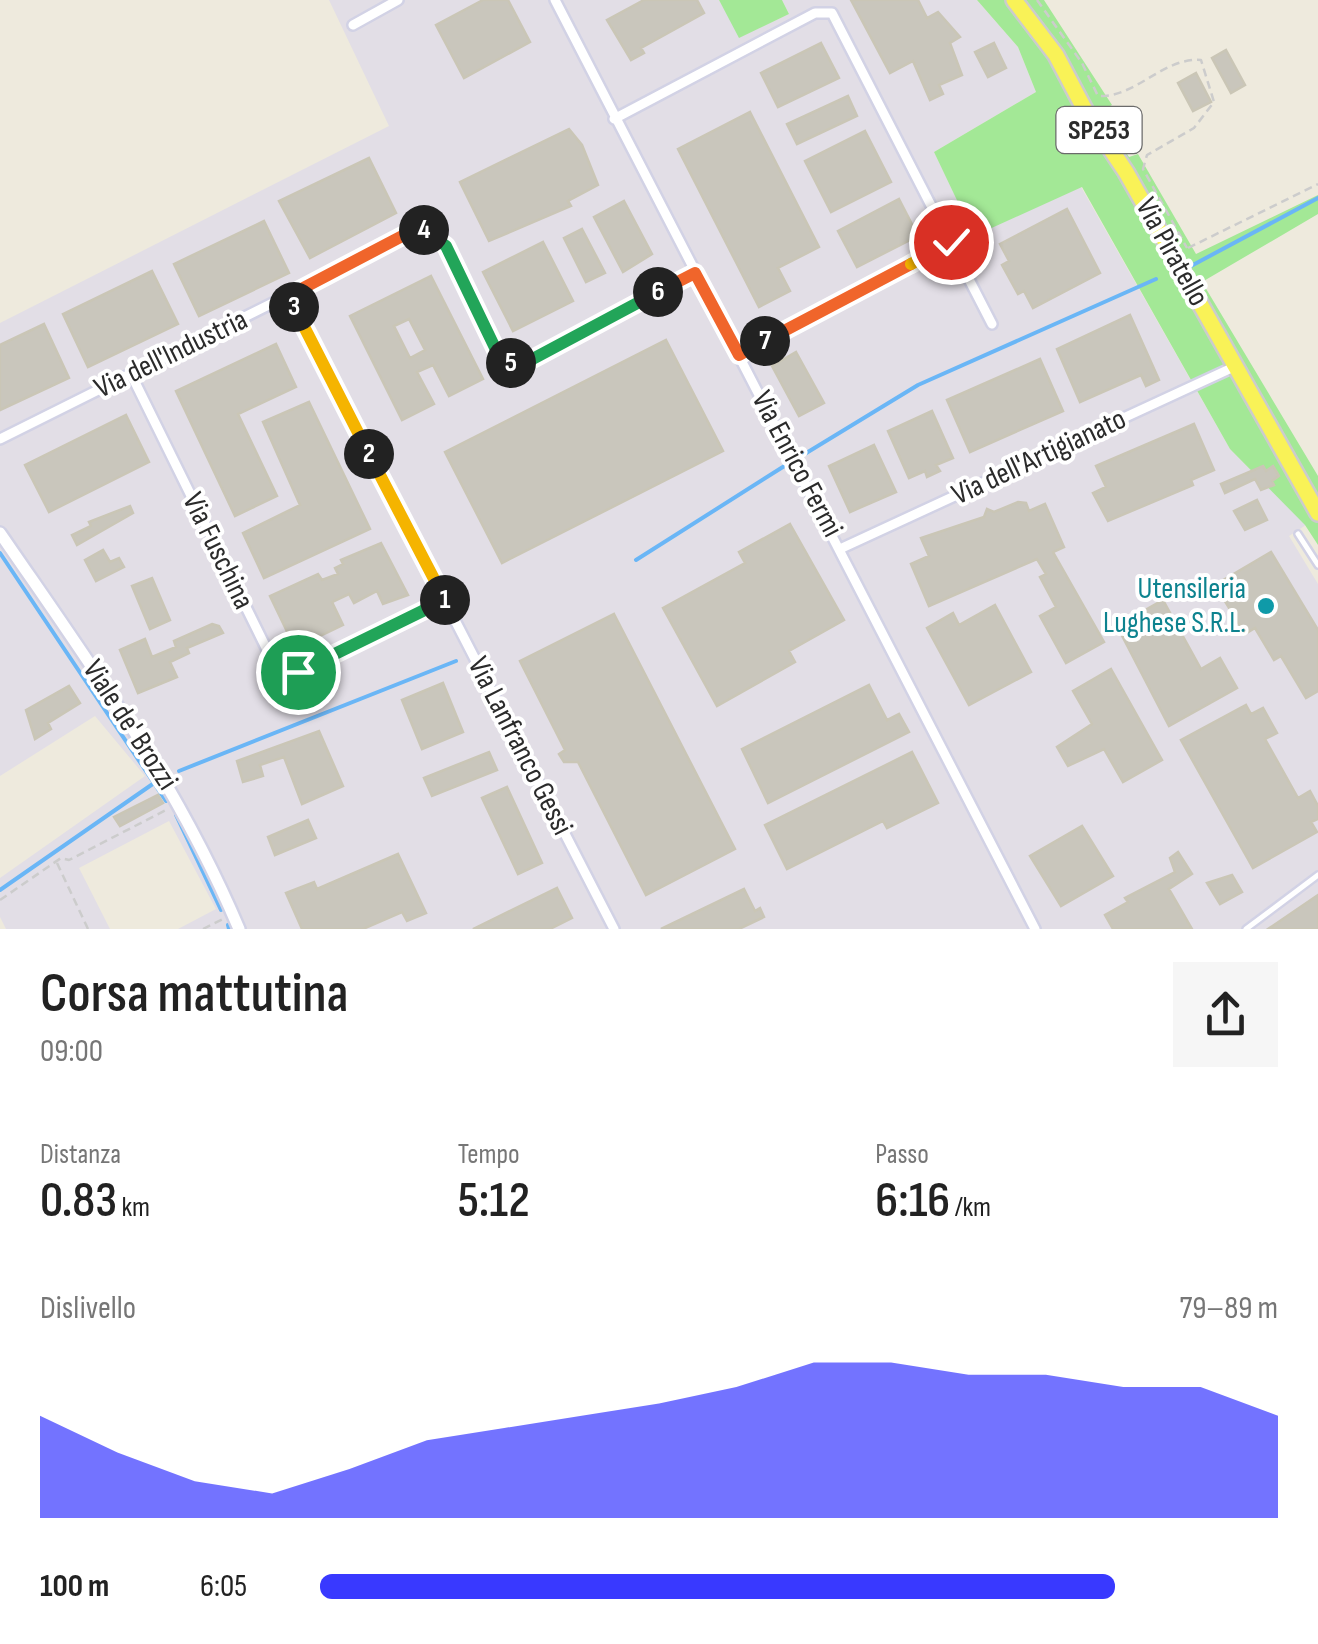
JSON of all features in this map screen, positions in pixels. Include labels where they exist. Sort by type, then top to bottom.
[{"type":"main road","name":"Via Piratello","points":[[1014,0],[1056,55],[1180,252],[1236,366],[1318,513]]},
{"type":"street","points":[[353,25],[398,0]]},
{"type":"street","name":"Via Enrico Fermi","points":[[555,0],[1036,929]]},
{"type":"street","points":[[614,118],[815,13],[832,14],[992,324]]},
{"type":"street","name":"Via dell'Industria","points":[[0,439],[417,230],[434,233],[446,246],[498,354],[511,363],[527,362],[695,273]]},
{"type":"street","points":[[739,355],[951,242]]},
{"type":"street","name":"Via Lanfranco Gessi","points":[[288,296],[614,929]]},
{"type":"street","name":"Via dell'Artigianato","points":[[842,548],[1236,366]]},
{"type":"street","name":"Via Fuschina","points":[[132,374],[276,668],[298,672],[446,602]]},
{"type":"street","name":"Viale de' Brozzi","points":[[0,533],[157,762],[239,929]]},
{"type":"lane","points":[[1298,534],[1318,565]]},
{"type":"lane","points":[[1246,929],[1318,875]]},
{"type":"path","points":[[1038,0],[1082,63],[1098,96],[1114,96],[1184,59],[1201,60],[1214,102],[1194,128],[1147,155],[1143,168],[1180,252],[1318,184]]},
{"type":"path","points":[[0,900],[56,862],[69,860],[180,803]]},
{"type":"path","points":[[56,862],[88,929]]},
{"type":"path","points":[[202,929],[233,914]]},
{"type":"shaded area","points":[[329,0],[719,0],[740,37],[789,14],[782,0],[977,0],[1018,47],[1036,92],[934,152],[974,235],[1081,187],[1230,449],[1306,525],[1289,536],[1318,584],[1318,929],[178,929],[216,909],[169,821],[79,868],[110,929],[6,929],[0,917],[0,878],[145,776],[95,716],[0,776],[0,323],[389,126]]},
{"type":"green space","points":[[719,0],[782,0],[789,14],[739,38]]},
{"type":"green space","points":[[977,0],[1044,0],[1112,105],[1101,111],[1129,157],[1138,154],[1196,254],[1318,195],[1318,214],[1202,282],[1318,476],[1318,545],[1305,525],[1230,449],[1082,187],[974,236],[934,152],[1036,92],[1018,47]]},
{"type":"building","points":[[483,0],[508,0],[530,42],[464,78],[436,25]]},
{"type":"building","points":[[644,0],[697,0],[704,13],[641,48],[644,53],[631,60],[607,20]]},
{"type":"building","points":[[851,0],[918,0],[927,18],[938,12],[960,37],[950,43],[962,75],[939,85],[943,94],[930,100],[913,61],[890,73]]},
{"type":"building","points":[[821,43],[839,78],[778,107],[761,73]]},
{"type":"building","points":[[994,43],[1006,68],[988,77],[975,52]]},
{"type":"building","points":[[1226,50],[1245,85],[1231,93],[1212,58]]},
{"type":"building","points":[[1196,73],[1211,102],[1193,111],[1178,83]]},
{"type":"building","points":[[848,96],[857,116],[797,144],[787,124]]},
{"type":"building","points":[[750,112],[819,247],[778,268],[790,291],[759,307],[678,149]]},
{"type":"building","points":[[569,129],[582,145],[598,185],[568,201],[571,206],[489,241],[460,182]]},
{"type":"building","points":[[865,131],[891,182],[831,212],[805,161]]},
{"type":"building","points":[[369,158],[396,213],[310,258],[279,201]]},
{"type":"building","points":[[899,199],[918,236],[857,267],[838,231]]},
{"type":"building","points":[[624,201],[652,254],[623,272],[594,217]]},
{"type":"building","points":[[1067,209],[1100,273],[1033,308],[1024,291],[1018,294],[1002,265],[1009,261],[1000,244]]},
{"type":"building","points":[[264,221],[289,273],[199,316],[174,264]]},
{"type":"building","points":[[582,229],[605,273],[586,282],[564,238]]},
{"type":"building","points":[[543,242],[573,301],[513,331],[483,272]]},
{"type":"building","points":[[152,271],[178,324],[88,367],[63,314]]},
{"type":"building","points":[[431,276],[483,379],[449,396],[433,365],[417,372],[434,404],[402,420],[350,316]],"holes":[[[409,319],[425,350],[410,358],[394,326]]]},
{"type":"building","points":[[1130,315],[1159,380],[1146,386],[1141,375],[1080,402],[1057,349]]},
{"type":"building","points":[[44,324],[69,378],[0,410],[0,345]]},
{"type":"building","points":[[666,340],[723,451],[502,563],[445,452]]},
{"type":"building","points":[[276,344],[296,387],[238,414],[277,496],[235,516],[176,391]]},
{"type":"building","points":[[796,352],[824,403],[799,416],[772,366]]},
{"type":"building","points":[[1040,359],[1063,411],[970,452],[947,400]]},
{"type":"building","points":[[309,402],[370,529],[264,578],[243,533],[300,505],[263,422]]},
{"type":"building","points":[[932,411],[953,458],[936,465],[940,471],[927,477],[925,471],[909,478],[888,431]]},
{"type":"building","points":[[126,415],[149,462],[49,512],[25,465]]},
{"type":"building","points":[[1194,424],[1214,470],[1191,480],[1193,485],[1108,521],[1093,493],[1106,487],[1096,466]]},
{"type":"building","points":[[874,445],[896,492],[850,512],[829,466]]},
{"type":"building","points":[[1263,466],[1266,471],[1273,466],[1279,476],[1272,481],[1274,485],[1261,490],[1255,479],[1225,493],[1221,484]]},
{"type":"building","points":[[1257,500],[1267,520],[1245,530],[1234,511]]},
{"type":"building","points":[[1018,502],[1026,503],[1029,511],[1045,504],[1064,547],[1053,552],[1104,642],[1066,663],[1040,616],[1056,607],[1040,577],[1046,574],[1037,559],[929,606],[911,564],[929,556],[921,538],[984,517],[987,509],[994,512]]},
{"type":"building","points":[[130,506],[133,513],[77,545],[72,535],[91,526],[89,522]]},
{"type":"building","points":[[790,524],[844,620],[789,651],[795,662],[717,706],[663,608],[745,563],[739,552]]},
{"type":"building","points":[[381,543],[408,595],[383,604],[377,591],[354,603],[349,594],[332,602],[343,625],[295,648],[270,596],[318,574],[322,580],[338,574],[335,568],[343,564],[341,560]]},
{"type":"building","points":[[103,550],[110,562],[119,558],[124,567],[96,581],[85,560]]},
{"type":"building","name":"Utensileria Lughese S.R.L.","points":[[1271,552],[1318,630],[1318,691],[1306,698],[1281,656],[1274,660],[1255,628],[1245,634],[1215,585]]},
{"type":"building","points":[[152,578],[170,620],[150,629],[132,586]]},
{"type":"building","points":[[1163,600],[1201,669],[1220,658],[1237,688],[1169,726],[1117,626]]},
{"type":"building","points":[[995,605],[1031,672],[969,705],[927,628],[953,613],[959,625]]},
{"type":"building","points":[[614,614],[735,849],[646,895],[578,762],[564,762],[559,754],[565,750],[520,661]]},
{"type":"building","points":[[212,624],[223,633],[187,648],[189,653],[170,662],[177,677],[138,693],[120,650],[145,639],[152,657],[176,647],[174,641]]},
{"type":"building","points":[[1111,669],[1162,760],[1123,782],[1104,749],[1068,766],[1057,747],[1092,724],[1073,691]]},
{"type":"building","points":[[443,683],[463,732],[422,749],[402,700]]},
{"type":"building","points":[[869,685],[887,720],[899,714],[909,732],[768,803],[742,749]]},
{"type":"building","points":[[69,686],[80,703],[48,723],[51,729],[35,739],[26,710]]},
{"type":"building","points":[[1246,705],[1251,714],[1263,708],[1277,733],[1265,739],[1298,798],[1310,791],[1318,806],[1318,819],[1311,822],[1317,832],[1253,868],[1181,740]]},
{"type":"building","points":[[319,731],[343,786],[302,804],[284,757],[260,765],[263,776],[243,782],[237,761]]},
{"type":"building","points":[[489,752],[497,770],[432,796],[424,778]]},
{"type":"building","points":[[912,752],[938,803],[887,828],[883,821],[787,869],[765,825]]},
{"type":"building","points":[[507,787],[542,863],[518,874],[482,798]]},
{"type":"building","points":[[158,795],[163,803],[120,826],[114,817]]},
{"type":"building","points":[[308,820],[316,838],[275,855],[268,837]]},
{"type":"building","points":[[1082,826],[1113,876],[1061,906],[1030,856]]},
{"type":"building","points":[[1178,852],[1192,874],[1169,889],[1192,929],[1113,929],[1105,915],[1128,902],[1125,898],[1175,872],[1170,858]]},
{"type":"building","points":[[398,854],[426,913],[407,921],[402,912],[363,929],[302,929],[286,893],[314,882],[317,889]]},
{"type":"building","points":[[1232,875],[1242,892],[1220,904],[1207,883]]},
{"type":"building","points":[[557,888],[572,918],[550,929],[473,929]]},
{"type":"building","points":[[744,889],[755,911],[760,908],[764,917],[739,929],[661,929]]},
{"type":"building","points":[[1318,895],[1318,929],[1268,929]]},
{"type":"waterway","points":[[1191,266],[1318,198]]},
{"type":"waterway","points":[[803,455],[918,385],[1156,279]]},
{"type":"waterway","points":[[636,560],[786,465]]},
{"type":"waterway","points":[[0,553],[166,801]]},
{"type":"waterway","points":[[179,771],[456,661]]},
{"type":"waterway","points":[[0,890],[157,781]]},
{"type":"waterway","points":[[176,815],[221,910]]},
{"type":"waterway","points":[[228,925],[229,929]]},
{"type":"place","name":"Utensileria Lughese S.R.L.","points":[[1266,606]]},
{"type":"route","points":[[298,672],[446,602],[288,296],[408,233],[426,230],[441,238],[498,354],[511,363],[527,362],[695,273],[739,355],[951,242]]}]
